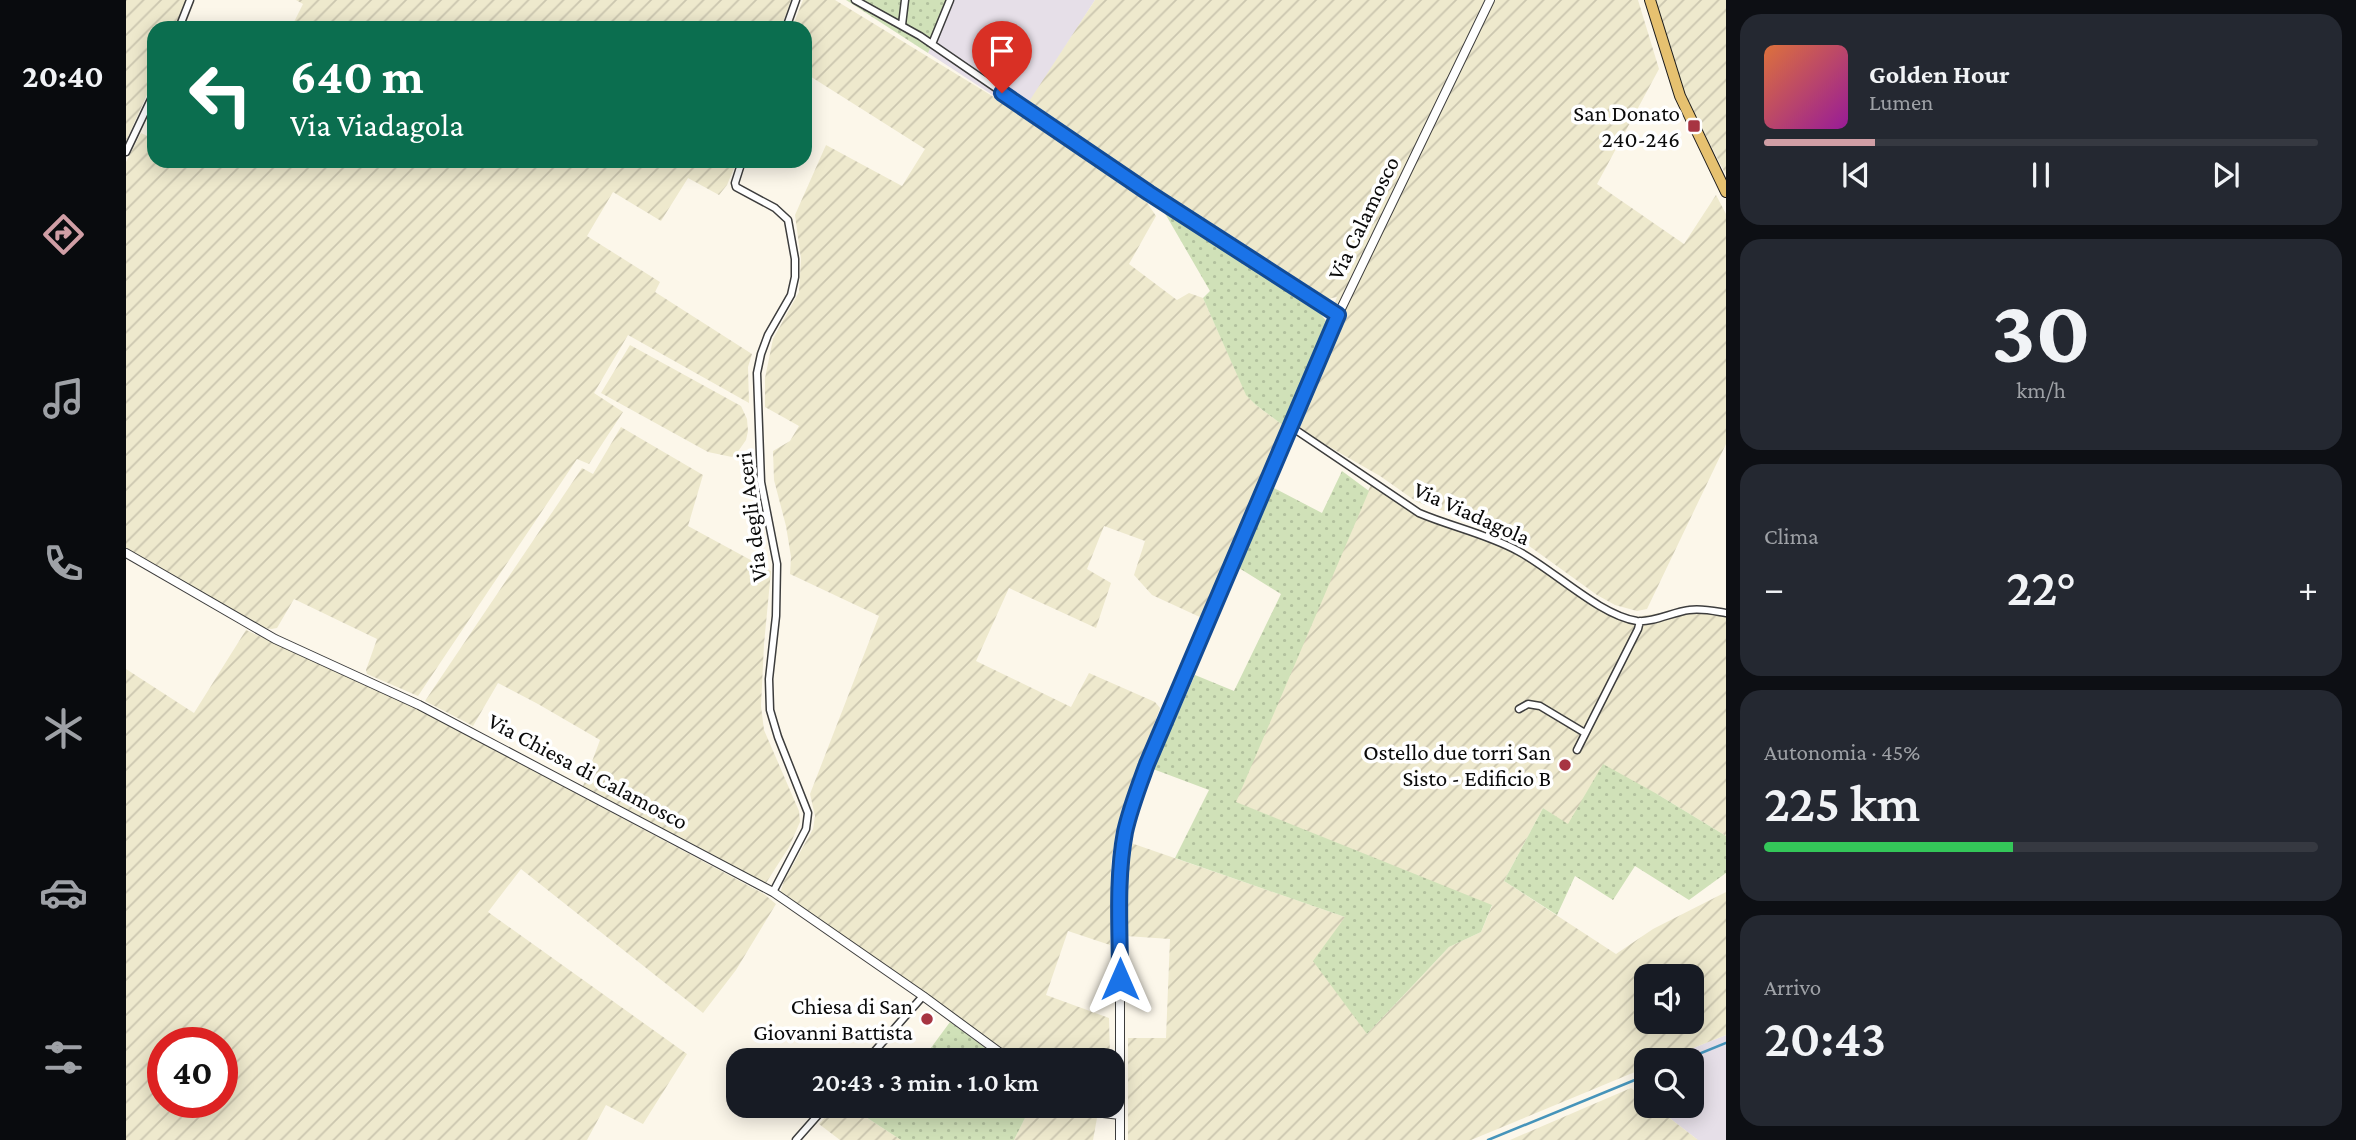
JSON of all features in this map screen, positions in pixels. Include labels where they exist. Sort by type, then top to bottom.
[{"type":"main road","points":[[1650,0],[1680,96],[1726,192]]},
{"type":"street","points":[[182,21],[190,0]]},
{"type":"street","points":[[788,21],[796,0]]},
{"type":"street","points":[[855,0],[932,44],[1149,193],[1338,315]]},
{"type":"street","points":[[902,25],[905,0]]},
{"type":"street","points":[[932,44],[950,0]]},
{"type":"street","name":"Via Calamosco","points":[[1120,1048],[1120,877],[1128,821],[1147,764],[1338,315],[1490,0]]},
{"type":"street","points":[[126,152],[147,108]]},
{"type":"street","name":"Via degli Aceri","points":[[740,168],[736,187],[775,208],[788,220],[795,259],[791,295],[768,335],[757,373],[761,482],[778,564],[769,679],[770,710],[808,813],[806,829],[773,892]]},
{"type":"street","name":"Via Viadagola","points":[[1290,426],[1419,513],[1442,523],[1488,536],[1519,551],[1610,613],[1640,621],[1699,609],[1726,613]]},
{"type":"street","name":"Via Chiesa di Calamosco","points":[[126,553],[275,639],[419,705],[773,892],[994,1048]]},
{"type":"street","points":[[1577,750],[1640,621]]},
{"type":"street","points":[[1519,709],[1528,704],[1540,706],[1585,733]]},
{"type":"street","points":[[878,1048],[923,996]]},
{"type":"street","points":[[796,1140],[815,1118]]},
{"type":"street","name":"Via Calamosco","points":[[1120,1118],[1120,1140]]},
{"type":"shaded area","points":[[126,0],[186,0],[178,21],[147,21],[147,94],[126,141]]},
{"type":"shaded area","points":[[296,0],[791,0],[784,21],[294,21],[303,4]]},
{"type":"shaded area","points":[[803,0],[835,0],[1035,122],[1144,198],[1156,216],[1129,264],[1177,300],[1189,293],[1203,298],[1246,394],[1284,426],[1202,618],[1152,595],[1134,575],[1145,541],[1104,526],[1087,569],[1111,583],[1096,628],[1009,588],[976,661],[1071,707],[1089,673],[1155,702],[1160,708],[1116,831],[1111,863],[1110,945],[1068,931],[1046,995],[1109,1018],[1110,1048],[1001,1048],[921,990],[778,899],[784,881],[813,829],[815,816],[810,794],[879,616],[790,574],[791,557],[774,480],[773,451],[790,441],[799,426],[765,407],[765,378],[773,339],[799,292],[801,259],[795,215],[826,145],[902,186],[925,149],[812,77],[812,21],[795,21]]},
{"type":"shaded area","points":[[951,0],[1095,0],[1022,114],[928,53]]},
{"type":"shaded area","points":[[1095,0],[1638,0],[1659,69],[1597,184],[1684,244],[1716,195],[1726,214],[1726,444],[1647,609],[1637,611],[1615,605],[1521,540],[1489,526],[1417,502],[1380,476],[1314,438],[1288,417],[1337,297],[1327,299],[1137,178],[1028,103]]},
{"type":"shaded area","points":[[1655,0],[1726,0],[1726,175],[1683,92]]},
{"type":"shaded area","points":[[141,133],[147,136],[147,168],[734,168],[727,185],[719,195],[688,178],[661,221],[613,192],[587,236],[660,282],[655,292],[752,354],[748,367],[749,403],[628,335],[594,393],[623,412],[589,464],[577,459],[418,696],[367,674],[377,639],[294,599],[277,628],[264,628],[126,548],[126,162]]},
{"type":"shaded area","points":[[630,345],[741,406],[747,419],[748,431],[746,440],[732,457],[708,452],[601,393]]},
{"type":"shaded area","points":[[621,427],[703,475],[688,526],[771,571],[761,706],[764,730],[799,811],[800,822],[789,847],[766,883],[583,786],[600,740],[538,704],[498,683],[473,726],[425,701],[582,468],[593,474]]},
{"type":"shaded area","points":[[1372,482],[1401,503],[1447,522],[1477,529],[1518,548],[1612,610],[1629,618],[1673,611],[1726,612],[1726,836],[1657,794],[1568,825],[1543,808],[1504,881],[1616,954],[1653,929],[1726,892],[1726,1035],[1693,1048],[1634,1048],[1634,1072],[1471,1140],[1128,1140],[1128,1038],[1166,1038],[1170,939],[1126,936],[1128,858],[1131,843],[1345,917],[1367,1034],[1449,947],[1481,932],[1492,906],[1235,802]]},
{"type":"shaded area","points":[[246,630],[424,712],[764,894],[776,904],[736,970],[703,1013],[521,869],[488,912],[687,1054],[643,1124],[606,1105],[587,1140],[126,1140],[126,669],[194,713]]},
{"type":"shaded area","points":[[1726,1035],[1726,1140],[1698,1140],[1670,1118],[1704,1118],[1704,1048],[1693,1048]]},
{"type":"shaded area","points":[[1631,1088],[1634,1090],[1634,1118],[1670,1118],[1698,1140],[1510,1140]]},
{"type":"shaded area","points":[[824,1118],[867,1118],[901,1140],[840,1140],[819,1124]]},
{"type":"shaded area","points":[[1025,1118],[1097,1118],[1093,1140],[1014,1140]]},
{"type":"green space","points":[[846,0],[951,0],[928,53]]},
{"type":"green space","points":[[1163,210],[1319,312],[1327,322],[1284,426],[1246,395],[1203,298],[1210,291]]},
{"type":"green space","points":[[1342,471],[1369,491],[1236,802],[1492,905],[1481,932],[1449,947],[1367,1034],[1313,961],[1345,917],[1175,858],[1209,790],[1153,769],[1195,675],[1234,691],[1281,594],[1239,568],[1274,488],[1322,513]]},
{"type":"green space","points":[[1603,764],[1726,836],[1726,873],[1689,900],[1635,866],[1613,900],[1575,876],[1557,915],[1504,881],[1543,808],[1568,824]]},
{"type":"green space","points":[[950,1022],[986,1048],[931,1048]]},
{"type":"green space","points":[[867,1118],[1025,1118],[1014,1140],[901,1140]]},
{"type":"waterway","points":[[1704,1052],[1726,1043]]},
{"type":"waterway","points":[[1488,1140],[1634,1080]]},
{"type":"place","name":"San Donato 240-246","points":[[1694,126]]},
{"type":"place","name":"Ostello due torri San Sisto - Edificio B","points":[[1565,765]]},
{"type":"place","name":"Chiesa di San Giovanni Battista","points":[[927,1019]]},
{"type":"route","points":[[1002,93],[1149,193],[1338,315],[1147,764],[1131,810],[1120,877],[1120,979]]}]
